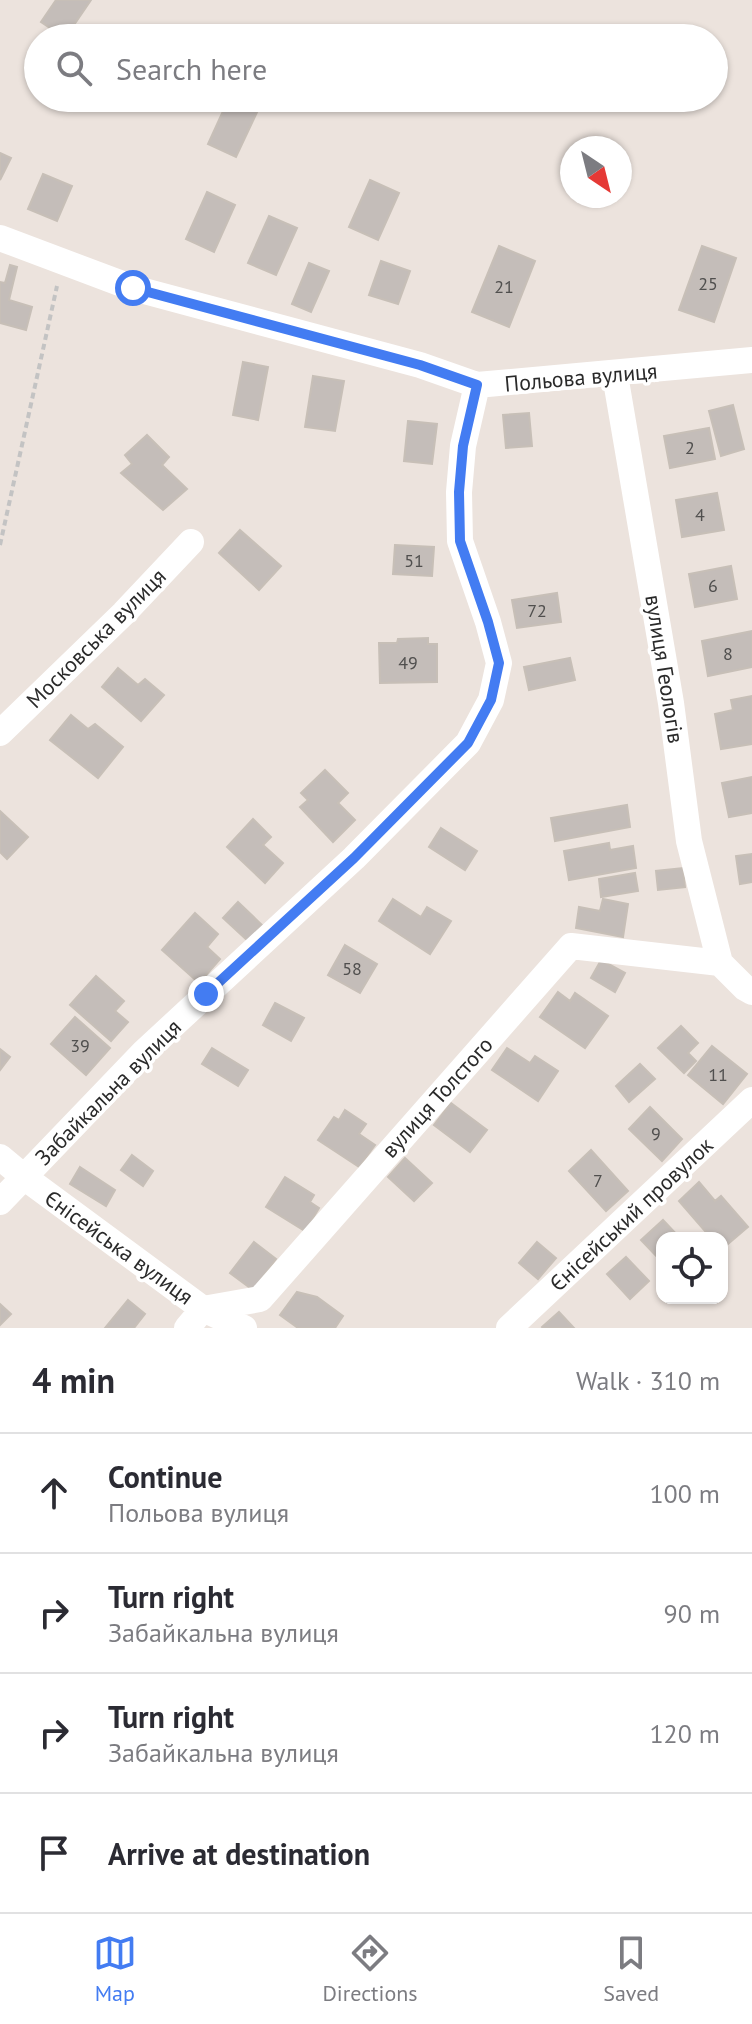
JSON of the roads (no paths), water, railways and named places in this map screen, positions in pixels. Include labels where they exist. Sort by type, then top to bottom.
[{"type":"street","name":"Польова вулиця","points":[[0,238],[133,288],[420,365],[477,385],[615,375],[752,360]]},
{"type":"street","name":"вулиця Геологів","points":[[615,375],[671,703],[689,841],[720,963]]},
{"type":"street","name":"Забайкальна вулиця","points":[[0,1202],[144,1052],[354,858],[468,743],[491,700],[499,663],[460,541],[459,492],[463,446],[477,385]]},
{"type":"street","name":"Московська вулиця","points":[[0,733],[124,613],[191,542]]},
{"type":"street","name":"вулиця Толстого","points":[[195,1319],[260,1299],[571,946],[720,963]]},
{"type":"street","points":[[720,963],[752,992]]},
{"type":"street","name":"Єнісейський провулок","points":[[509,1328],[752,1100]]},
{"type":"street","name":"Єнісейська вулиця","points":[[0,1157],[195,1319],[244,1328]]}]
